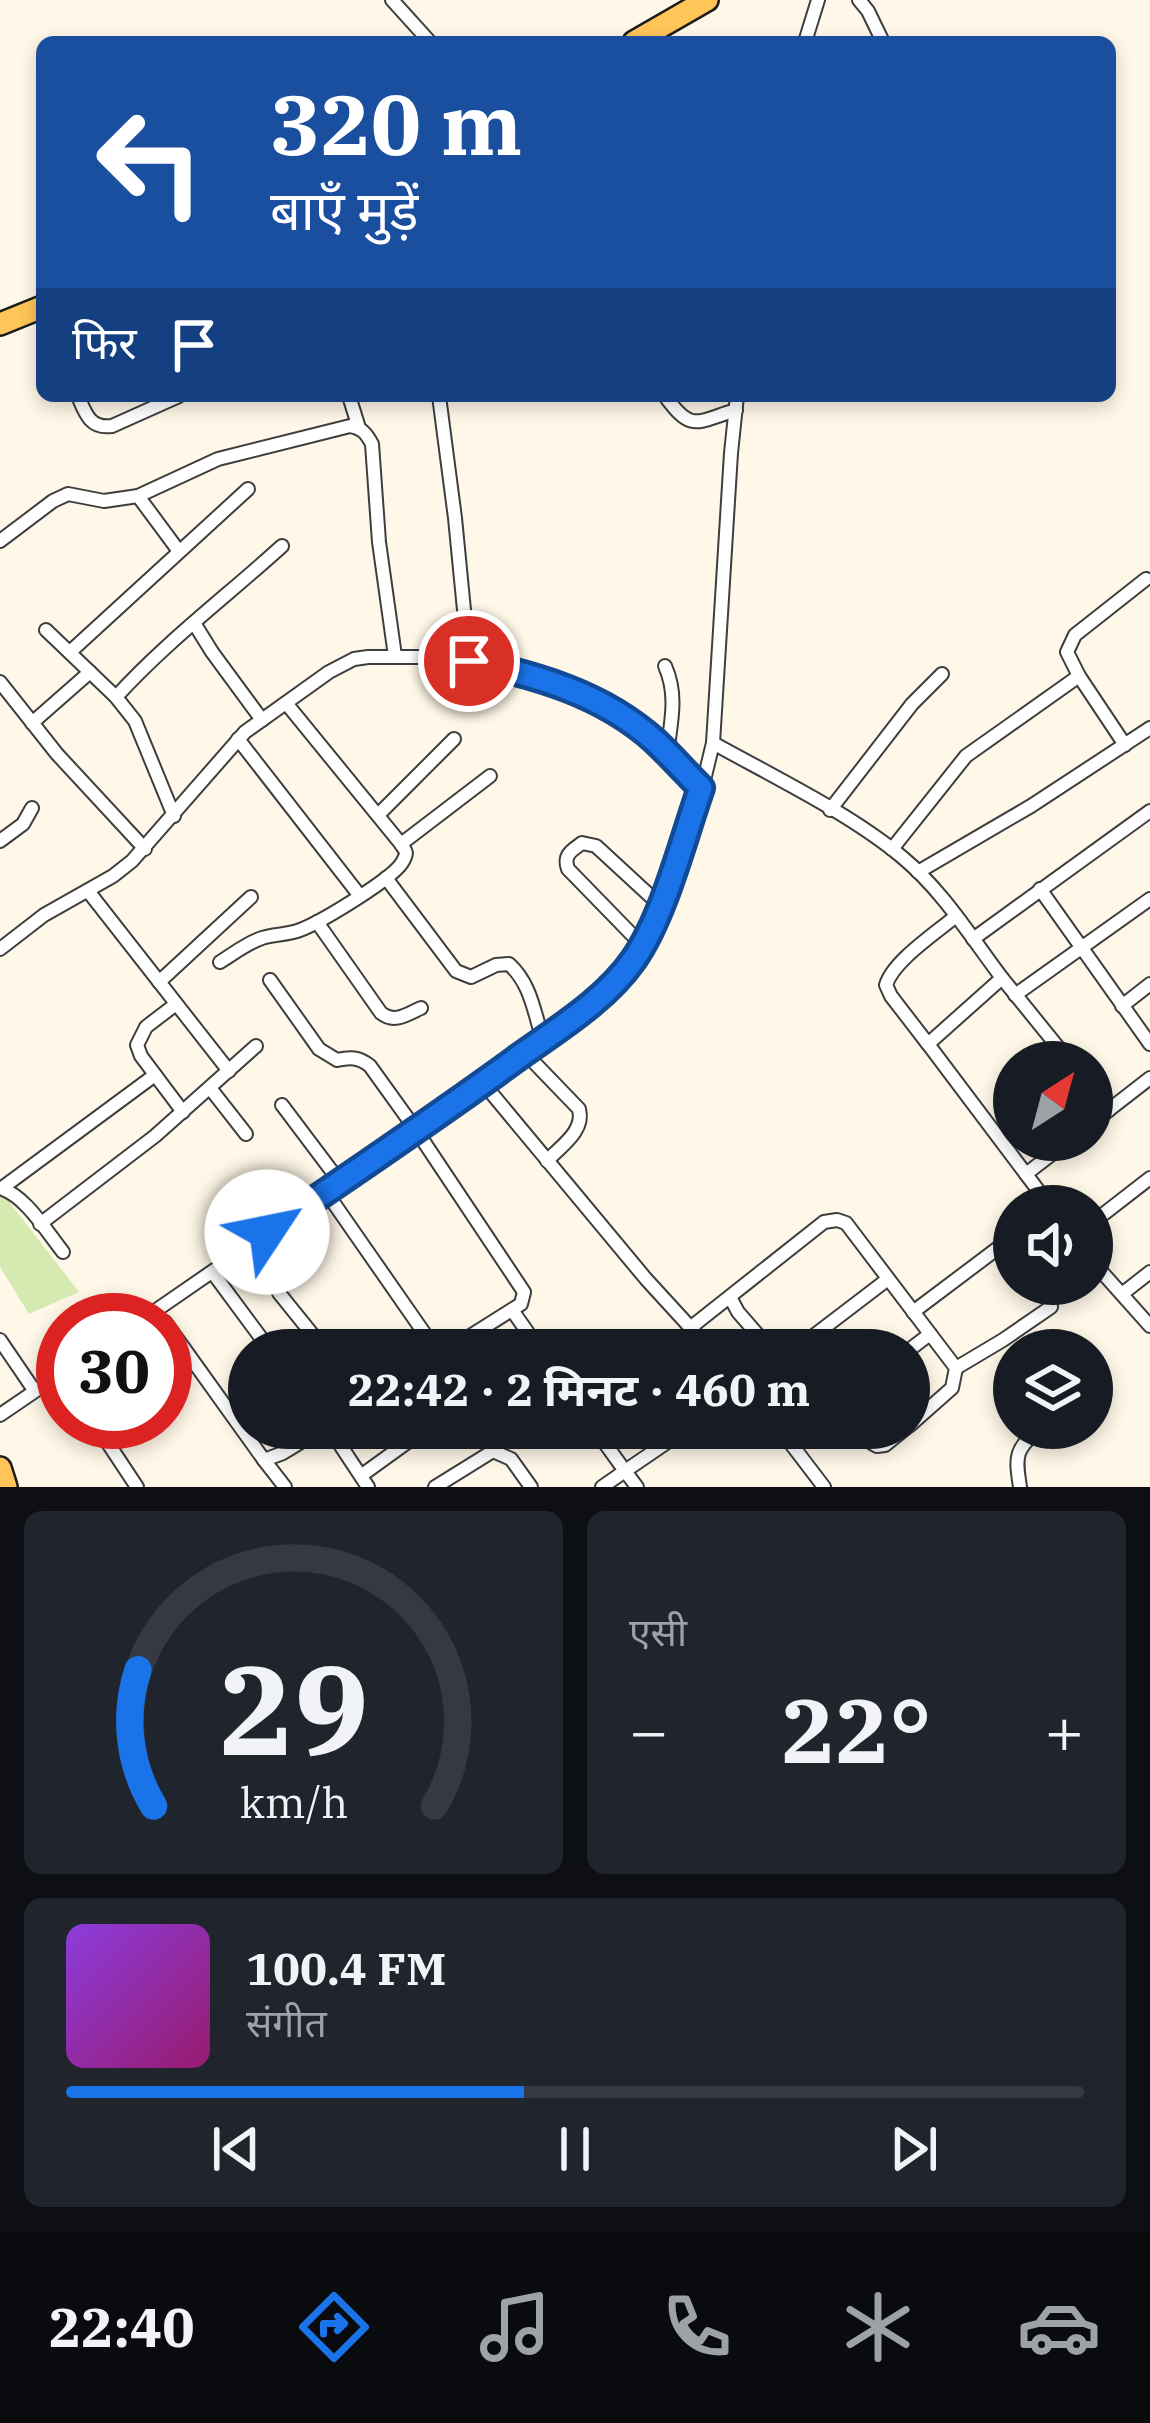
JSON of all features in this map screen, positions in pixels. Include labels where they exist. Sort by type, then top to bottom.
[{"type":"main road","points":[[644,36],[707,0]]},
{"type":"main road","points":[[0,324],[36,313]]},
{"type":"main road","points":[[0,1468],[6,1487]]},
{"type":"street","points":[[392,0],[425,36]]},
{"type":"street","points":[[807,36],[818,0]]},
{"type":"street","points":[[859,0],[880,36]]},
{"type":"street","points":[[81,402],[88,419],[104,427],[164,402]]},
{"type":"street","points":[[351,402],[359,428]]},
{"type":"street","points":[[440,402],[469,661]]},
{"type":"street","points":[[669,402],[681,418],[695,422],[737,403]]},
{"type":"street","points":[[190,1293],[237,1252],[543,1040],[609,989],[634,959],[660,904],[713,743],[737,403]]},
{"type":"street","points":[[0,541],[68,494],[104,501],[138,496],[218,459],[350,426],[359,428],[372,444],[395,656]]},
{"type":"street","points":[[70,652],[248,489]]},
{"type":"street","points":[[138,496],[178,550]]},
{"type":"street","points":[[116,697],[153,657],[282,546]]},
{"type":"street","points":[[1125,745],[1067,652],[1075,635],[1146,579]]},
{"type":"street","points":[[194,623],[262,720]]},
{"type":"street","points":[[46,630],[135,721],[174,816]]},
{"type":"street","points":[[0,949],[44,915],[113,876],[145,849],[238,739],[354,659],[395,656],[469,661],[530,674],[622,716],[701,788]]},
{"type":"street","points":[[665,666],[673,682],[674,701],[667,753]]},
{"type":"street","points":[[32,723],[90,672]]},
{"type":"street","points":[[830,809],[912,704],[942,674]]},
{"type":"street","points":[[892,849],[966,756],[1079,676]]},
{"type":"street","points":[[0,682],[57,754],[145,849]]},
{"type":"street","points":[[220,962],[260,938],[288,934],[317,922],[386,878],[405,859],[401,844],[286,703]]},
{"type":"street","points":[[918,872],[1150,728]]},
{"type":"street","points":[[238,739],[360,896]]},
{"type":"street","points":[[378,814],[454,740]]},
{"type":"street","points":[[713,743],[892,849],[956,916],[1053,1041]]},
{"type":"street","points":[[401,844],[490,776]]},
{"type":"street","points":[[0,841],[23,824],[32,808]]},
{"type":"street","points":[[973,939],[1150,811]]},
{"type":"street","points":[[642,945],[568,869],[567,854],[582,843],[596,846],[660,904]]},
{"type":"street","points":[[386,878],[464,977],[496,964],[509,964],[516,970],[525,981],[543,1040]]},
{"type":"street","points":[[1040,890],[1150,1044]]},
{"type":"street","points":[[88,891],[229,1070]]},
{"type":"street","points":[[159,982],[251,896]]},
{"type":"street","points":[[1015,995],[1150,899]]},
{"type":"street","points":[[956,916],[897,966],[886,985],[1034,1185]]},
{"type":"street","points":[[317,922],[388,1019],[421,1008]]},
{"type":"street","points":[[928,1044],[1002,978]]},
{"type":"street","points":[[270,980],[319,1049],[337,1060],[362,1060],[370,1066],[524,1292],[520,1304],[482,1329]]},
{"type":"street","points":[[1121,1006],[1150,983]]},
{"type":"street","points":[[176,1004],[146,1027],[137,1046],[183,1112]]},
{"type":"street","points":[[40,1224],[183,1112],[256,1046]]},
{"type":"street","points":[[525,1053],[579,1109],[581,1117],[581,1125],[547,1161]]},
{"type":"street","points":[[4,1186],[155,1075]]},
{"type":"street","points":[[1113,1106],[1150,1078]]},
{"type":"street","points":[[483,1083],[690,1328],[824,1222],[837,1220],[846,1223],[926,1329]]},
{"type":"street","points":[[210,1088],[246,1134]]},
{"type":"street","points":[[282,1105],[340,1182]]},
{"type":"street","points":[[1026,1174],[1043,1161]]},
{"type":"street","points":[[0,1170],[4,1186],[63,1252]]},
{"type":"street","points":[[1113,1207],[1150,1178]]},
{"type":"street","points":[[326,1192],[421,1329]]},
{"type":"street","points":[[913,1312],[993,1252]]},
{"type":"street","points":[[1122,1294],[1150,1272]]},
{"type":"street","points":[[213,1273],[254,1329]]},
{"type":"street","points":[[823,1329],[888,1279]]},
{"type":"street","points":[[1113,1284],[1150,1326]]},
{"type":"street","points":[[279,1293],[308,1329]]},
{"type":"street","points":[[730,1297],[753,1329]]},
{"type":"street","points":[[930,1408],[952,1388],[956,1368],[1051,1307]]},
{"type":"street","points":[[512,1310],[525,1329]]},
{"type":"street","points":[[930,1334],[956,1368]]},
{"type":"street","points":[[0,1340],[34,1390],[0,1415]]},
{"type":"street","points":[[192,1359],[285,1487]]},
{"type":"street","points":[[112,1449],[137,1487]]},
{"type":"street","points":[[264,1460],[290,1449]]},
{"type":"street","points":[[342,1449],[365,1481],[403,1449]]},
{"type":"street","points":[[609,1449],[637,1487]]},
{"type":"street","points":[[602,1487],[657,1449]]},
{"type":"street","points":[[796,1449],[824,1487]]},
{"type":"street","points":[[1020,1449],[1020,1487]]},
{"type":"street","points":[[435,1487],[493,1451],[511,1460],[531,1487]]},
{"type":"street","points":[[458,1473],[468,1487]]},
{"type":"green space","points":[[0,1195],[4,1195],[79,1292],[36,1293],[36,1311],[29,1314],[0,1267]]},
{"type":"route","points":[[267,1232],[454,1104],[609,989],[651,930],[671,874],[701,788],[655,740],[622,716],[530,674],[469,661]]}]
